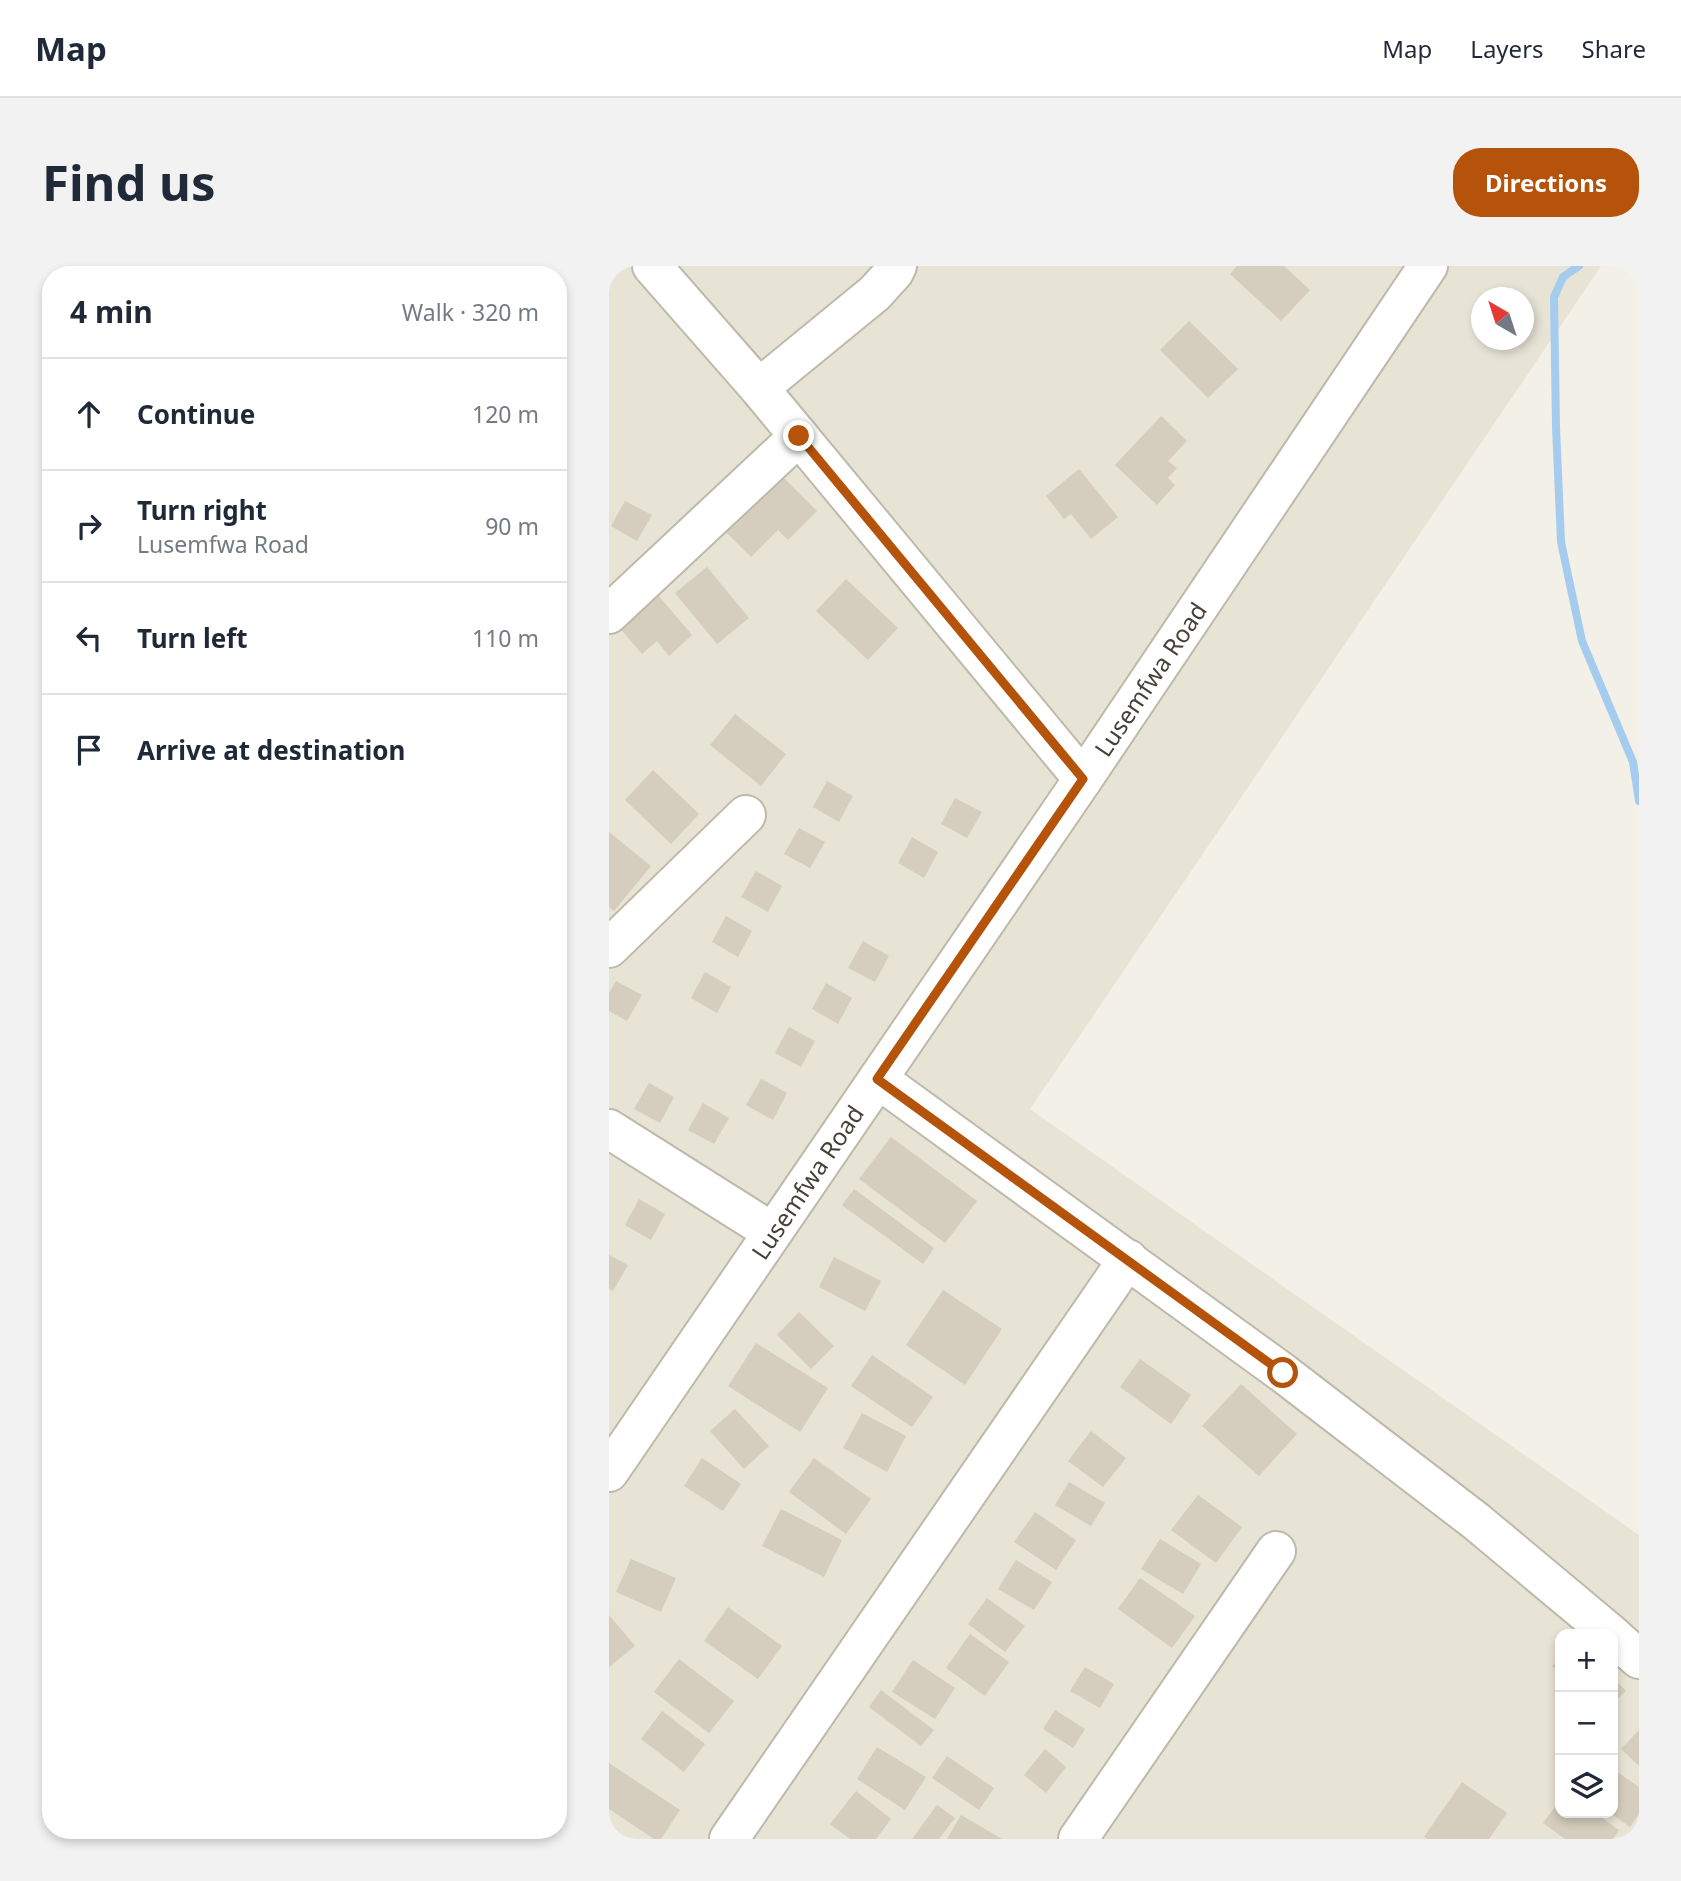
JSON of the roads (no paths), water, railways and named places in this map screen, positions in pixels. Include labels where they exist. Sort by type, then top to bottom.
[{"type":"street","points":[[652,266],[759,388],[1083,779]]},
{"type":"street","points":[[759,388],[876,293],[897,266]]},
{"type":"street","name":"Lusemfwa Road","points":[[609,1472],[1083,779],[1428,266]]},
{"type":"street","points":[[609,614],[799,436]]},
{"type":"street","points":[[609,948],[746,815]]},
{"type":"street","points":[[877,1079],[1283,1373],[1477,1522],[1605,1629]]},
{"type":"street","points":[[609,1129],[772,1232]]},
{"type":"street","points":[[729,1839],[1128,1259]]},
{"type":"street","points":[[1078,1839],[1276,1551]]},
{"type":"street","points":[[1618,1641],[1639,1660]]},
{"type":"waterway","points":[[1579,266],[1563,277],[1554,297],[1561,542],[1582,641],[1633,762],[1639,801]]}]
